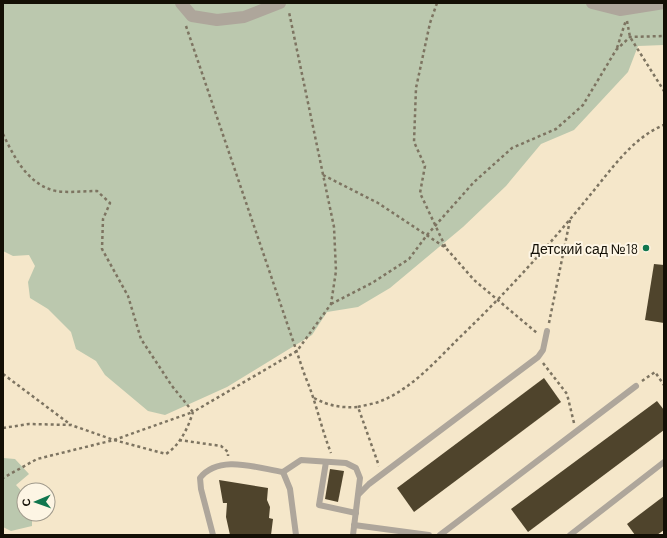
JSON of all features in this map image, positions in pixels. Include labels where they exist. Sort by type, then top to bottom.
[{"type":"street","points":[[181,3],[192,16],[218,20],[284,7]]},
{"type":"street","points":[[592,3],[620,10],[664,4]]},
{"type":"lane","points":[[359,494],[382,474],[538,357],[543,350],[547,331]]},
{"type":"lane","points":[[440,535],[636,386]]},
{"type":"lane","points":[[213,535],[201,490],[200,478],[205,472],[216,465],[229,464],[282,472],[301,460],[346,462],[356,468],[360,478],[353,535]]},
{"type":"lane","points":[[326,462],[319,505],[356,513]]},
{"type":"lane","points":[[570,535],[664,462]]},
{"type":"lane","points":[[282,472],[290,489],[296,535]]},
{"type":"lane","points":[[354,524],[429,535]]},
{"type":"path","points":[[436,3],[430,23],[416,88],[414,142],[425,166],[420,193],[446,248]]},
{"type":"path","points":[[284,7],[334,227],[336,271],[332,304]]},
{"type":"path","points":[[3,478],[37,460],[114,440],[193,412],[297,351],[332,304],[372,283],[409,259],[427,235],[474,182],[512,148],[556,129],[583,105],[597,79],[617,48],[627,16],[630,37],[664,90]]},
{"type":"path","points":[[184,18],[297,351],[304,376],[314,398],[321,428],[335,462]]},
{"type":"path","points":[[617,48],[630,37],[664,36]]},
{"type":"path","points":[[314,398],[326,405],[343,408],[358,407],[381,401],[398,391],[422,373],[498,300],[570,220],[626,152],[652,130],[664,125]]},
{"type":"path","points":[[3,134],[14,158],[36,183],[56,191],[97,191],[110,203],[103,219],[102,249],[128,296],[141,339],[172,386],[193,412]]},
{"type":"path","points":[[323,174],[378,203],[446,248],[474,280],[545,340]]},
{"type":"path","points":[[547,331],[554,304],[560,261],[570,220]]},
{"type":"path","points":[[538,357],[567,394],[575,431]]},
{"type":"path","points":[[636,386],[655,372],[664,385]]},
{"type":"path","points":[[3,374],[71,426]]},
{"type":"path","points":[[358,407],[382,474]]},
{"type":"path","points":[[3,428],[29,424],[71,426],[114,440],[166,454],[174,449],[180,440],[188,427],[193,412]]},
{"type":"path","points":[[180,440],[221,446],[228,452],[229,464]]},
{"type":"green space","points":[[3,3],[664,3],[664,45],[638,46],[628,72],[574,130],[541,144],[506,186],[463,227],[390,288],[358,307],[327,312],[312,335],[227,387],[165,415],[148,411],[105,375],[96,361],[76,349],[71,332],[48,309],[30,298],[28,282],[35,266],[29,255],[13,256],[3,251]]},
{"type":"green space","points":[[3,458],[15,459],[29,474],[20,482],[16,482],[16,522],[32,522],[32,526],[11,531],[3,527]]},
{"type":"building","points":[[654,264],[664,265],[664,323],[645,320]]},
{"type":"building","points":[[544,378],[561,402],[414,512],[397,488]]},
{"type":"building","points":[[657,401],[664,410],[664,430],[528,532],[511,509]]},
{"type":"building","points":[[330,469],[344,471],[338,502],[325,499]]},
{"type":"building","points":[[219,480],[268,488],[267,500],[270,507],[269,518],[273,519],[271,535],[230,535],[226,517],[227,503],[223,503]]},
{"type":"building","points":[[664,496],[664,530],[657,535],[635,535],[627,524]]},
{"type":"place","name":"Детский сад №18","points":[[646,248]]}]
